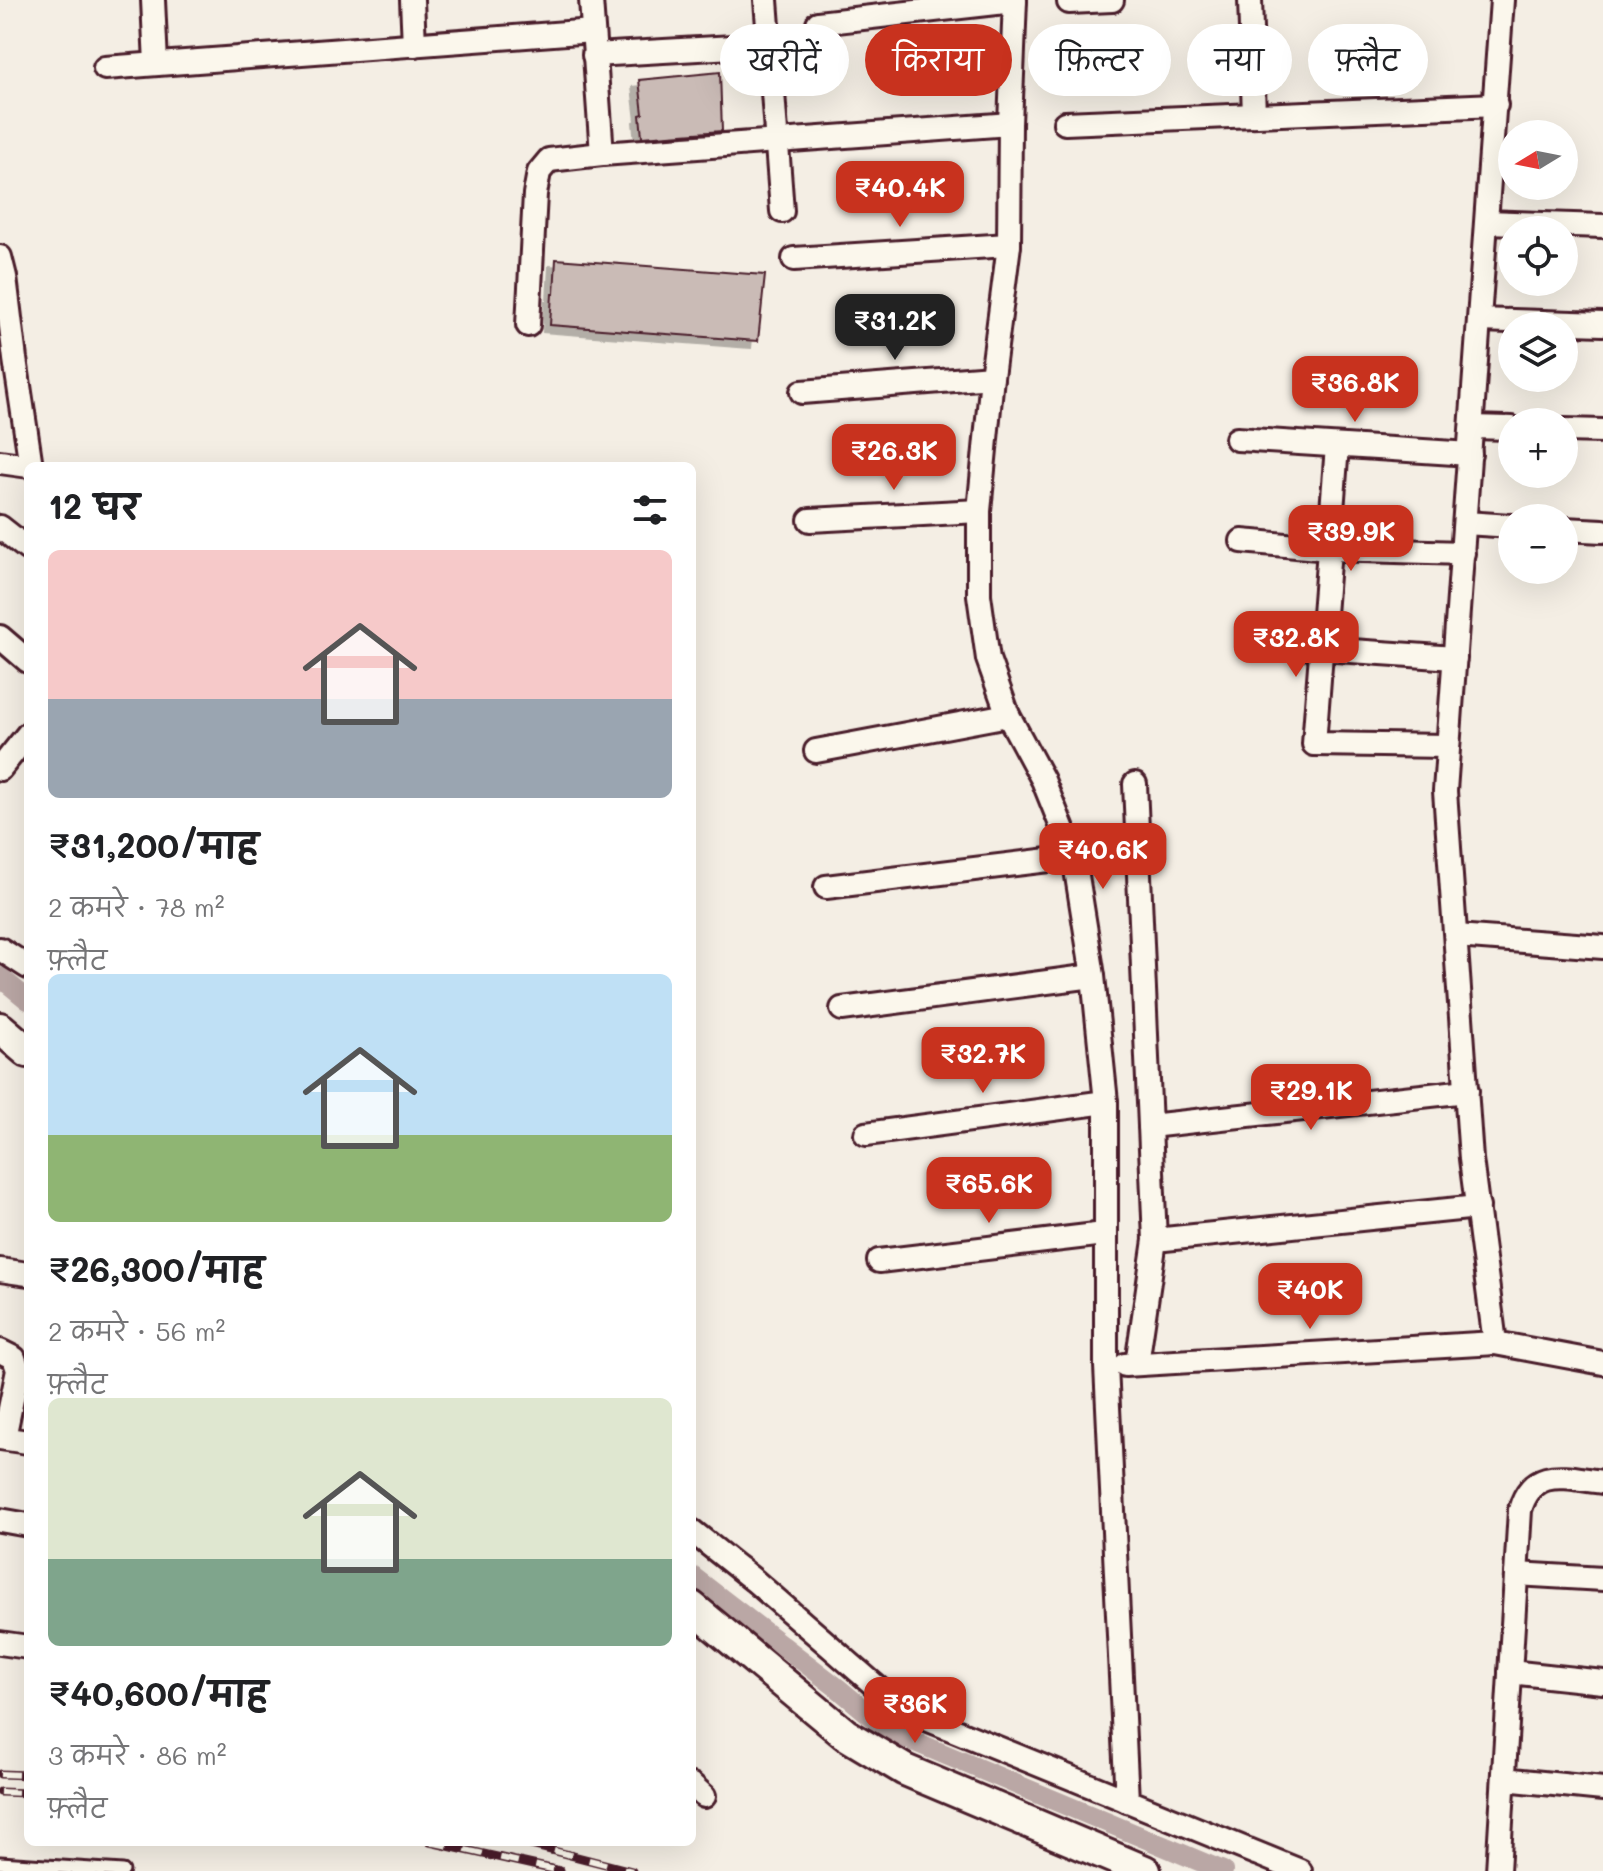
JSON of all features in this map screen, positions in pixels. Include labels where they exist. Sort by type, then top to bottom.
[{"type":"street","points":[[153,0],[156,64]]},
{"type":"street","points":[[412,0],[414,45]]},
{"type":"street","points":[[591,0],[602,154]]},
{"type":"street","points":[[766,0],[768,24]]},
{"type":"street","points":[[818,23],[1015,0],[1009,245],[979,511],[979,595],[988,659],[1008,715],[1043,780],[1074,857],[1093,976],[1106,1102],[1104,1234],[1122,1365],[1127,1801]]},
{"type":"street","points":[[1069,2],[1112,0]]},
{"type":"street","points":[[1250,0],[1254,115]]},
{"type":"street","points":[[1495,1343],[1471,1159],[1445,791],[1502,0]]},
{"type":"street","points":[[105,68],[593,31]]},
{"type":"street","points":[[594,55],[720,48]]},
{"type":"street","points":[[773,96],[782,211]]},
{"type":"street","points":[[1065,123],[1496,105]]},
{"type":"street","points":[[528,325],[535,194],[539,172],[549,160],[1010,124]]},
{"type":"street","points":[[1487,222],[1603,226]]},
{"type":"street","points":[[794,259],[1009,245]]},
{"type":"street","points":[[0,257],[5,277],[7,357],[29,462]]},
{"type":"street","points":[[1480,320],[1603,324]]},
{"type":"street","points":[[802,392],[992,377]]},
{"type":"street","points":[[1472,427],[1498,428]]},
{"type":"street","points":[[1578,430],[1603,431]]},
{"type":"street","points":[[1237,439],[1470,454]]},
{"type":"street","points":[[1337,446],[1314,744],[1448,746]]},
{"type":"street","points":[[0,462],[24,465]]},
{"type":"street","points":[[810,520],[979,511]]},
{"type":"street","points":[[1465,523],[1498,525]]},
{"type":"street","points":[[0,527],[24,546]]},
{"type":"street","points":[[1578,530],[1603,531]]},
{"type":"street","points":[[1242,541],[1329,549],[1463,553]]},
{"type":"street","points":[[0,637],[24,658]]},
{"type":"street","points":[[1262,643],[1455,658]]},
{"type":"street","points":[[816,751],[1008,715]]},
{"type":"street","points":[[0,769],[24,739]]},
{"type":"street","points":[[1122,1365],[1155,1240],[1135,784]]},
{"type":"street","points":[[826,887],[1074,857]]},
{"type":"street","points":[[1456,936],[1603,947]]},
{"type":"street","points":[[0,949],[24,964]]},
{"type":"street","points":[[842,1009],[1093,976]]},
{"type":"street","points":[[0,1028],[24,1049]]},
{"type":"street","points":[[1150,1126],[1467,1091]]},
{"type":"street","points":[[866,1134],[1106,1102]]},
{"type":"street","points":[[1155,1240],[1478,1207]]},
{"type":"street","points":[[879,1261],[1104,1234]]},
{"type":"street","points":[[0,1270],[24,1273]]},
{"type":"street","points":[[1122,1365],[1495,1343],[1603,1363]]},
{"type":"street","points":[[0,1351],[14,1358],[18,1370],[2,1438],[24,1441]]},
{"type":"street","points":[[1498,1871],[1520,1510],[1525,1495],[1536,1482],[1555,1477],[1603,1482]]},
{"type":"street","points":[[0,1520],[24,1524]]},
{"type":"street","points":[[696,1534],[902,1709],[1300,1871]]},
{"type":"street","points":[[1516,1574],[1603,1579]]},
{"type":"street","points":[[696,1610],[845,1734],[905,1770],[1145,1871]]},
{"type":"street","points":[[0,1643],[24,1646]]},
{"type":"street","points":[[1510,1672],[1603,1682]]},
{"type":"street","points":[[1504,1779],[1603,1789]]},
{"type":"lane","points":[[0,1863],[123,1871]]},
{"type":"building","points":[[720,72],[722,131],[642,137],[639,80]]},
{"type":"building","points":[[556,259],[765,275],[758,341],[550,325]]},
{"type":"waterway","points":[[0,977],[24,997]]},
{"type":"waterway","points":[[696,1579],[889,1731],[1223,1871]]},
{"type":"railway","points":[[0,1774],[24,1775]]},
{"type":"railway","points":[[0,1792],[24,1793]]},
{"type":"railway","points":[[448,1846],[560,1871]]},
{"type":"railway","points":[[535,1846],[632,1871]]}]
